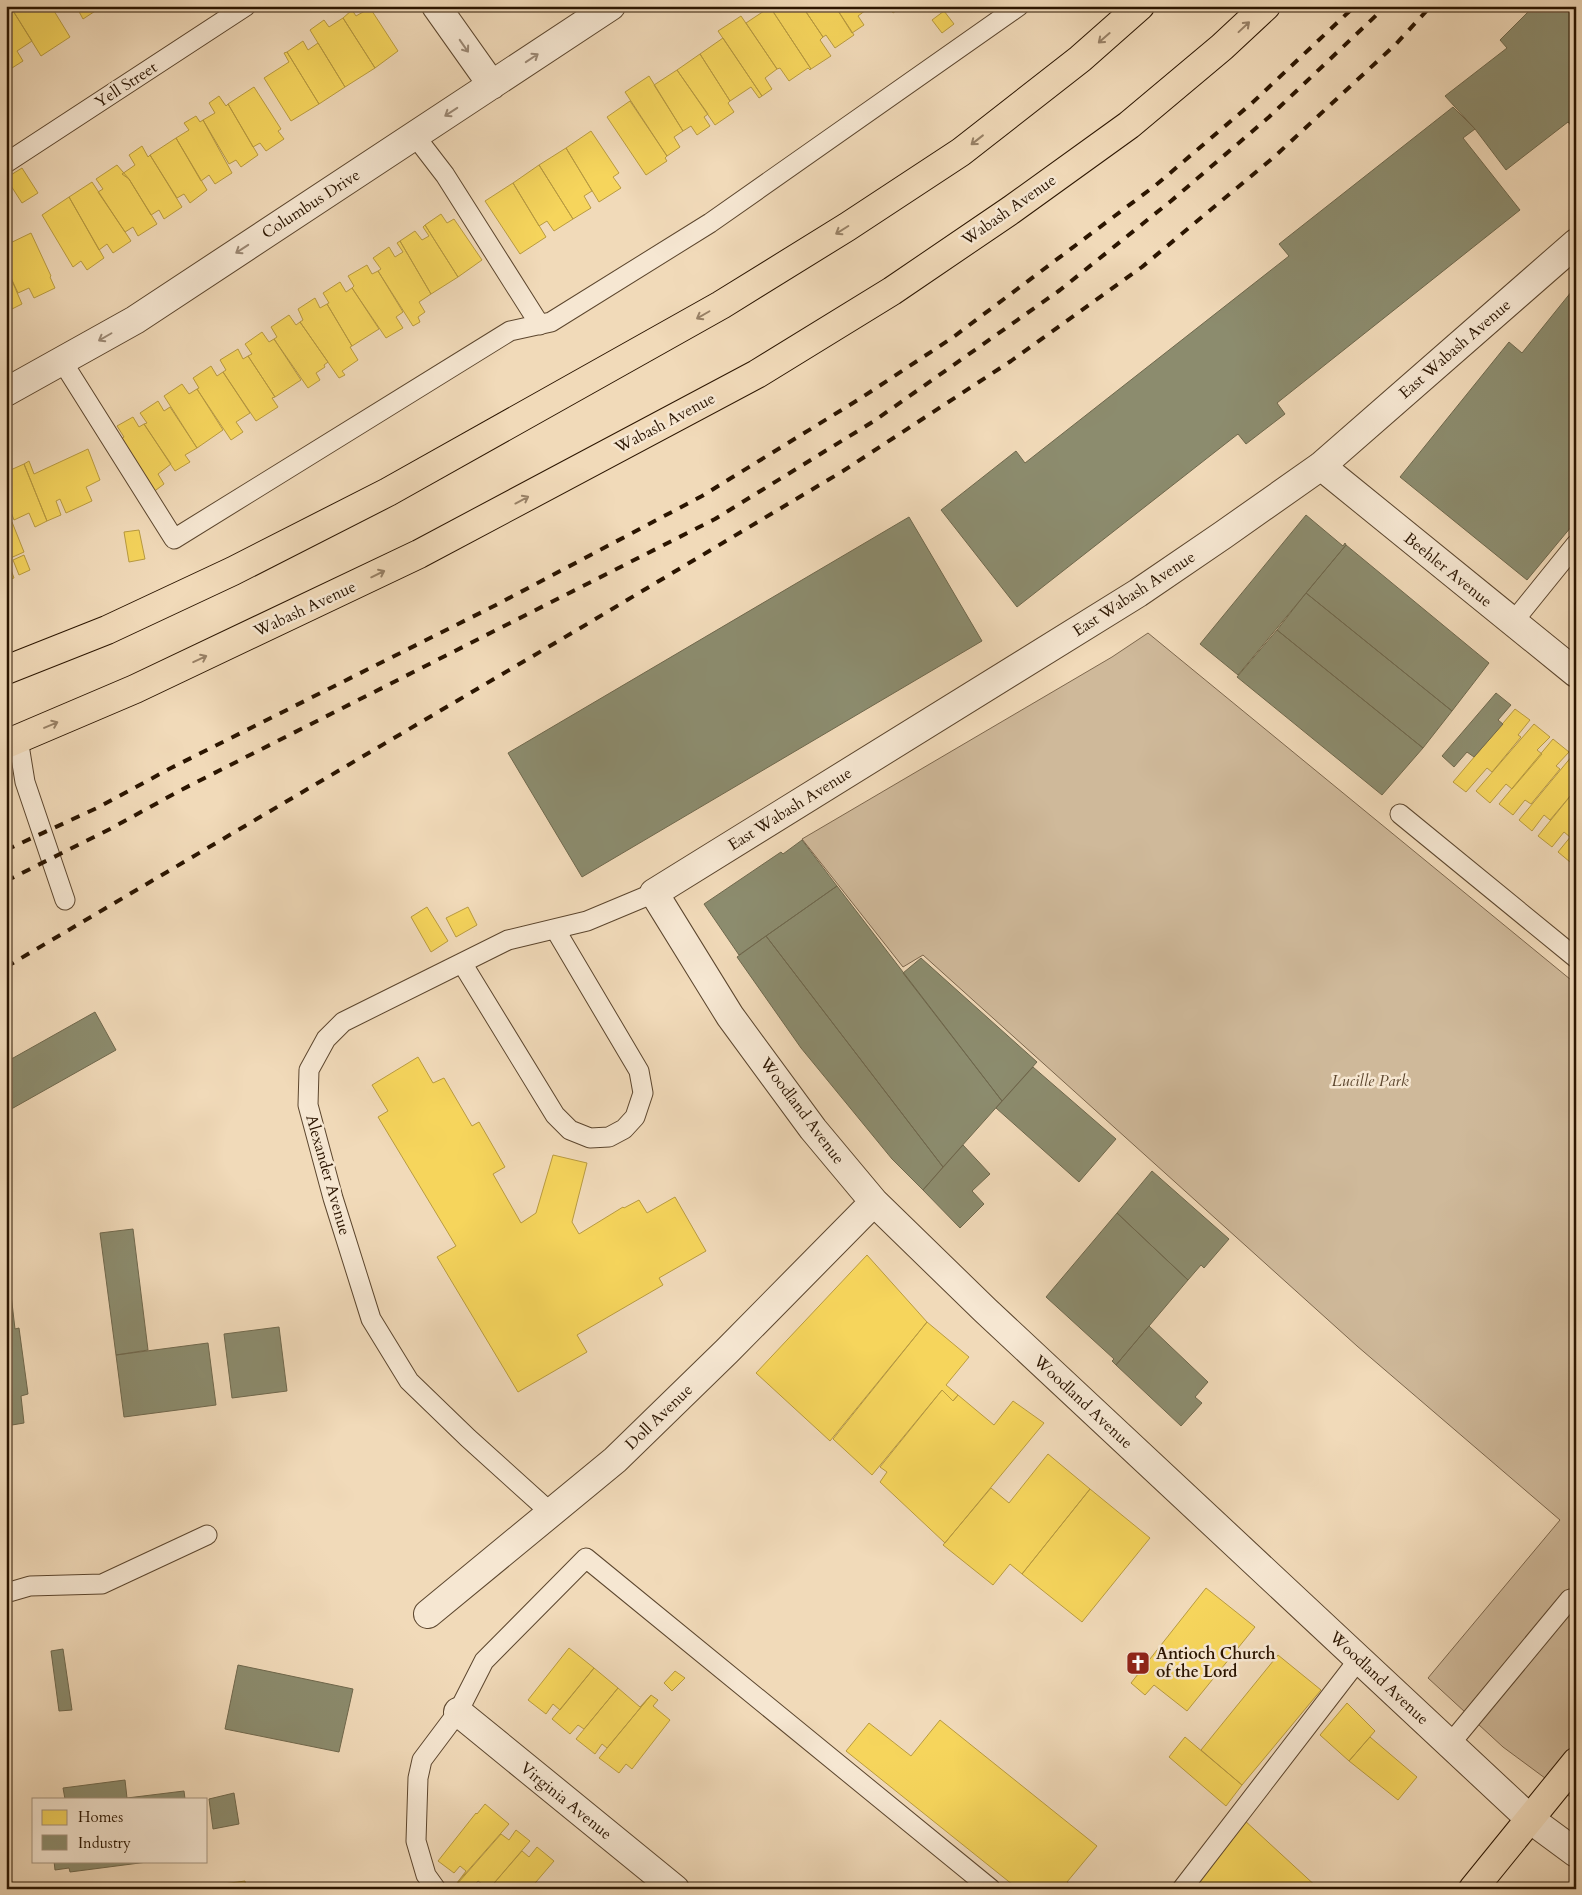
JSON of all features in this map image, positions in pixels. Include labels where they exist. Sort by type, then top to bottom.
[{"type":"main road","points":[[6,670],[116,626],[233,571],[388,492],[721,305],[847,227],[961,152],[1080,59],[1140,6]]},
{"type":"main road","name":"Wabash Avenue","points":[[12,741],[135,689],[419,554],[757,374],[892,291],[1011,210],[1128,125],[1222,47],[1266,6]]},
{"type":"main road","points":[[1474,1889],[1576,1762]]},
{"type":"street","points":[[436,6],[492,85]]},
{"type":"street","name":"Columbus Drive","points":[[6,392],[135,320],[611,6]]},
{"type":"street","name":"East Wabash Avenue","points":[[654,893],[1138,593],[1321,466],[1576,243]]},
{"type":"street","name":"Beehler Avenue","points":[[1321,466],[1576,673]]},
{"type":"street","name":"Woodland Avenue","points":[[654,893],[730,1016],[813,1129],[874,1202],[985,1310],[1530,1819],[1576,1853]]},
{"type":"street","name":"Doll Avenue","points":[[428,1614],[615,1460],[727,1351],[874,1202]]},
{"type":"street","name":"Virginia Avenue","points":[[458,1712],[675,1889]]},
{"type":"lane","name":"Yell Street","points":[[6,163],[246,6]]},
{"type":"lane","points":[[62,361],[174,539],[510,331],[550,322],[710,223],[1019,6]]},
{"type":"lane","points":[[415,136],[445,175],[540,325]]},
{"type":"lane","points":[[1513,622],[1576,544]]},
{"type":"lane","points":[[12,741],[65,900]]},
{"type":"lane","points":[[1400,814],[1576,958]]},
{"type":"lane","name":"Alexander Avenue","points":[[550,1512],[468,1438],[409,1381],[371,1319],[333,1198],[308,1106],[309,1070],[326,1039],[343,1022],[508,940],[587,921],[654,893]]},
{"type":"lane","points":[[462,963],[555,1115],[570,1130],[590,1138],[609,1137],[624,1130],[635,1117],[643,1093],[639,1071],[555,929]]},
{"type":"lane","points":[[6,1593],[30,1586],[102,1584],[207,1535]]},
{"type":"lane","points":[[436,1889],[426,1875],[416,1841],[418,1778],[422,1760],[458,1712],[484,1661],[586,1558],[991,1889]]},
{"type":"lane","points":[[1450,1744],[1570,1599],[1576,1598]]},
{"type":"lane","points":[[1182,1889],[1359,1659]]},
{"type":"green space","name":"Lucille Park","points":[[1148,633],[1576,984],[1576,1801],[1503,1747],[1428,1678],[1560,1520],[1357,1346],[923,955],[903,967],[802,839],[1112,657]]},
{"type":"building: Homes","points":[[6,6],[10,6],[32,41],[17,51],[23,61],[12,68],[6,60]]},
{"type":"building: Homes","points":[[10,6],[51,6],[70,37],[41,56]]},
{"type":"building: Homes","points":[[76,6],[103,6],[83,19]]},
{"type":"building: Homes","points":[[802,6],[823,37],[820,40],[831,56],[811,69],[770,7]]},
{"type":"building: Homes","points":[[802,6],[835,6],[854,35],[835,48],[826,35],[823,37]]},
{"type":"building: Homes","points":[[835,6],[870,7],[858,16],[864,25],[852,33]]},
{"type":"building: Homes","points":[[888,6],[903,6],[893,13]]},
{"type":"building: Homes","points":[[770,7],[811,69],[808,68],[789,81],[780,68],[777,69],[746,23]]},
{"type":"building: Homes","points":[[370,8],[398,51],[375,68],[343,18],[352,10],[356,16]]},
{"type":"building: Homes","points":[[944,11],[954,24],[942,33],[932,20]]},
{"type":"building: Homes","points":[[741,16],[777,69],[765,78],[772,89],[762,96],[718,31]]},
{"type":"building: Homes","points":[[343,18],[375,68],[345,87],[310,30],[324,20],[329,27]]},
{"type":"building: Homes","points":[[723,38],[762,96],[759,98],[751,87],[730,101],[700,54]]},
{"type":"building: Homes","points":[[303,41],[308,50],[318,43],[345,87],[319,104],[287,52]]},
{"type":"building: Homes","points":[[287,52],[319,104],[291,121],[264,78],[289,62],[284,53]]},
{"type":"building: Homes","points":[[700,54],[730,101],[728,103],[734,112],[715,125],[677,70]]},
{"type":"building: Homes","points":[[6,60],[12,68],[6,72]]},
{"type":"building: Homes","points":[[677,70],[708,114],[704,117],[710,126],[697,135],[691,126],[683,131],[654,85]]},
{"type":"building: Homes","points":[[649,76],[683,131],[674,137],[680,147],[667,156],[625,92]]},
{"type":"building: Homes","points":[[254,87],[281,129],[278,131],[284,139],[266,151],[260,143],[253,147],[228,104]]},
{"type":"building: Homes","points":[[219,96],[226,106],[228,104],[258,155],[241,167],[236,160],[229,164],[203,120],[215,113],[209,103]]},
{"type":"building: Homes","points":[[630,101],[667,156],[665,158],[667,161],[646,175],[607,117]]},
{"type":"building: Homes","points":[[196,116],[200,122],[203,120],[232,173],[215,184],[209,175],[201,181],[176,138],[189,130],[184,123]]},
{"type":"building: Homes","points":[[591,131],[619,173],[613,177],[621,188],[599,202],[566,148]]},
{"type":"building: Homes","points":[[176,138],[207,190],[190,203],[184,194],[177,198],[150,155]]},
{"type":"building: Homes","points":[[142,146],[148,157],[150,155],[182,207],[164,219],[159,210],[151,215],[129,179],[122,174],[135,165],[129,155]]},
{"type":"building: Homes","points":[[566,148],[592,191],[584,196],[591,208],[573,219],[539,165]]},
{"type":"building: Homes","points":[[117,165],[129,179],[157,224],[138,236],[133,227],[125,232],[98,192],[103,189],[96,179]]},
{"type":"building: Homes","points":[[539,165],[573,219],[554,231],[547,221],[539,226],[513,183]]},
{"type":"building: Homes","points":[[22,168],[38,193],[22,203],[6,178]]},
{"type":"building: Homes","points":[[92,182],[131,241],[113,253],[107,244],[99,250],[69,197]]},
{"type":"building: Homes","points":[[513,183],[546,237],[520,254],[485,201]]},
{"type":"building: Homes","points":[[69,197],[104,258],[87,270],[81,261],[73,267],[42,215]]},
{"type":"building: Homes","points":[[441,214],[447,223],[454,219],[482,260],[458,277],[425,225]]},
{"type":"building: Homes","points":[[425,225],[458,277],[431,294],[400,241],[415,231],[422,240],[429,236],[423,227]]},
{"type":"building: Homes","points":[[31,233],[55,288],[34,298],[29,288],[18,293],[6,267],[6,245]]},
{"type":"building: Homes","points":[[400,241],[431,294],[419,302],[425,312],[418,317],[420,322],[413,326],[378,271],[381,269],[373,258],[389,247],[395,257],[403,252],[397,243]]},
{"type":"building: Homes","points":[[367,265],[372,274],[378,271],[403,312],[396,317],[403,328],[386,338],[352,288],[354,286],[348,276]]},
{"type":"building: Homes","points":[[6,267],[22,304],[6,312]]},
{"type":"building: Homes","points":[[340,282],[346,292],[352,288],[379,329],[352,346],[327,304],[329,303],[323,293]]},
{"type":"building: Homes","points":[[315,298],[320,308],[327,304],[352,346],[350,347],[358,360],[342,371],[345,375],[339,378],[300,322],[303,320],[298,309]]},
{"type":"building: Homes","points":[[289,315],[296,325],[300,322],[328,362],[324,365],[325,367],[316,373],[320,380],[308,388],[274,339],[277,337],[271,327]]},
{"type":"building: Homes","points":[[262,332],[269,342],[274,339],[301,380],[275,397],[248,356],[252,354],[245,344]]},
{"type":"building: Homes","points":[[238,349],[243,359],[248,356],[275,397],[272,398],[278,407],[256,421],[223,372],[226,370],[220,360]]},
{"type":"building: Homes","points":[[211,366],[217,376],[223,372],[250,413],[236,422],[243,432],[231,440],[197,389],[199,388],[193,378]]},
{"type":"building: Homes","points":[[182,384],[189,394],[197,389],[223,430],[197,448],[164,396]]},
{"type":"building: Homes","points":[[158,401],[164,411],[170,407],[197,448],[185,455],[190,462],[175,471],[144,424],[147,423],[140,413]]},
{"type":"building: Homes","points":[[133,417],[139,427],[144,424],[171,464],[158,474],[164,484],[152,493],[119,440],[124,437],[117,426]]},
{"type":"building: Homes","points":[[88,449],[100,480],[86,487],[92,501],[66,513],[60,499],[56,501],[61,515],[47,521],[24,464],[29,461],[34,474]]},
{"type":"building: Homes","points":[[24,464],[47,521],[35,527],[29,513],[14,520],[6,499],[6,486],[10,485],[6,472]]},
{"type":"building: Homes","points":[[12,522],[24,552],[6,560],[6,525]]},
{"type":"building: Homes","points":[[139,530],[145,559],[129,562],[124,532]]},
{"type":"building: Homes","points":[[24,555],[30,570],[19,575],[13,560]]},
{"type":"building: Homes","points":[[9,564],[14,578],[6,580],[6,565]]},
{"type":"building: Homes","points":[[1515,709],[1530,720],[1518,735],[1521,737],[1492,772],[1487,768],[1466,792],[1453,782]]},
{"type":"building: Homes","points":[[1534,724],[1550,737],[1537,750],[1542,754],[1512,789],[1506,784],[1490,803],[1476,791]]},
{"type":"building: Homes","points":[[1553,739],[1569,752],[1556,766],[1560,769],[1531,804],[1525,800],[1513,815],[1499,804]]},
{"type":"building: Homes","points":[[1572,756],[1576,759],[1574,785],[1576,789],[1550,820],[1544,815],[1532,831],[1519,820]]},
{"type":"building: Homes","points":[[1576,789],[1576,830],[1570,837],[1564,832],[1552,847],[1538,836]]},
{"type":"building: Homes","points":[[1576,830],[1576,856],[1570,862],[1558,852]]},
{"type":"building: Homes","points":[[427,907],[448,941],[431,952],[411,917]]},
{"type":"building: Homes","points":[[468,907],[477,925],[456,937],[446,918]]},
{"type":"building: Homes","points":[[418,1057],[433,1083],[444,1078],[472,1126],[479,1122],[505,1167],[493,1174],[521,1223],[536,1213],[553,1155],[587,1163],[572,1222],[579,1234],[623,1207],[639,1200],[647,1213],[675,1197],[706,1251],[659,1278],[663,1285],[577,1335],[587,1352],[518,1392],[437,1257],[456,1246],[378,1117],[388,1111],[372,1085]]},
{"type":"building: Homes","points":[[867,1255],[927,1322],[830,1441],[756,1373]]},
{"type":"building: Homes","points":[[927,1322],[969,1357],[946,1385],[958,1395],[953,1401],[942,1390],[872,1475],[833,1439]]},
{"type":"building: Homes","points":[[942,1390],[953,1401],[958,1395],[994,1425],[1013,1401],[1044,1423],[945,1543],[880,1482],[887,1472],[880,1467]]},
{"type":"building: Homes","points":[[1048,1454],[1090,1489],[1022,1574],[1010,1564],[993,1585],[943,1545],[991,1488],[1009,1503]]},
{"type":"building: Homes","points":[[1090,1489],[1150,1538],[1082,1622],[1022,1574]]},
{"type":"building: Homes","points":[[1206,1588],[1255,1627],[1187,1711],[1154,1685],[1145,1695],[1131,1683]]},
{"type":"building: Homes","points":[[569,1648],[594,1668],[560,1710],[553,1704],[546,1714],[528,1700]]},
{"type":"building: Homes","points":[[1278,1655],[1321,1690],[1242,1785],[1201,1750]]},
{"type":"building: Homes","points":[[594,1668],[618,1688],[584,1729],[578,1725],[570,1734],[552,1719]]},
{"type":"building: Homes","points":[[675,1671],[685,1678],[672,1691],[664,1683]]},
{"type":"building: Homes","points":[[618,1688],[640,1707],[651,1695],[607,1748],[602,1744],[595,1754],[576,1739]]},
{"type":"building: Homes","points":[[651,1695],[658,1700],[653,1706],[670,1720],[632,1769],[626,1764],[619,1773],[599,1758]]},
{"type":"building: Homes","points":[[1347,1703],[1375,1731],[1349,1761],[1320,1735]]},
{"type":"building: Homes","points":[[940,1720],[1097,1846],[1067,1882],[1076,1889],[1018,1889],[846,1751],[869,1723],[911,1756]]},
{"type":"building: Homes","points":[[1185,1737],[1242,1785],[1226,1806],[1169,1757]]},
{"type":"building: Homes","points":[[1370,1737],[1417,1777],[1398,1800],[1349,1761]]},
{"type":"building: Homes","points":[[485,1804],[509,1824],[457,1883],[466,1871],[460,1866],[454,1873],[438,1861]]},
{"type":"building: Homes","points":[[1243,1819],[1319,1889],[1190,1889]]},
{"type":"building: Homes","points":[[516,1830],[530,1841],[489,1889],[478,1881],[472,1889],[465,1889],[458,1883],[501,1834],[509,1840]]},
{"type":"building: Homes","points":[[537,1847],[554,1861],[530,1889],[489,1889],[522,1851],[529,1857]]},
{"type":"building: Homes","points":[[245,1881],[246,1889],[187,1889]]},
{"type":"building: Industry","points":[[1534,6],[1570,6],[1576,13],[1576,131],[1568,122],[1506,170],[1475,129],[1445,96],[1507,48],[1500,40]]},
{"type":"building: Industry","points":[[1453,107],[1475,129],[1463,138],[1520,210],[1277,403],[1285,414],[1246,444],[1238,434],[1017,607],[941,510],[1016,451],[1025,463],[1289,256],[1279,244]]},
{"type":"building: Industry","points":[[1576,286],[1576,521],[1527,580],[1400,477],[1509,342],[1522,353]]},
{"type":"building: Industry","points":[[1306,515],[1343,546],[1345,543],[1346,545],[1238,675],[1200,644]]},
{"type":"building: Industry","points":[[909,517],[982,641],[582,877],[508,753]]},
{"type":"building: Industry","points":[[1346,545],[1489,663],[1452,711],[1306,593]]},
{"type":"building: Industry","points":[[1306,593],[1452,711],[1423,748],[1277,630]]},
{"type":"building: Industry","points":[[1277,630],[1423,748],[1382,795],[1237,677]]},
{"type":"building: Industry","points":[[1496,693],[1511,705],[1498,720],[1503,724],[1474,757],[1467,752],[1454,767],[1442,756]]},
{"type":"building: Industry","points":[[802,840],[837,886],[739,955],[704,904]]},
{"type":"building: Industry","points":[[837,886],[1002,1101],[943,1167],[766,936]]},
{"type":"building: Industry","points":[[766,936],[943,1167],[923,1190],[892,1159],[801,1048],[737,957]]},
{"type":"building: Industry","points":[[921,958],[1037,1062],[1002,1101],[903,973]]},
{"type":"building: Industry","points":[[95,1012],[116,1050],[6,1112],[6,1062]]},
{"type":"building: Industry","points":[[1033,1067],[1116,1139],[1079,1182],[996,1108]]},
{"type":"building: Industry","points":[[963,1145],[990,1174],[972,1191],[984,1204],[960,1228],[923,1190]]},
{"type":"building: Industry","points":[[1152,1171],[1229,1239],[1204,1268],[1201,1265],[1188,1280],[1117,1213]]},
{"type":"building: Industry","points":[[1117,1213],[1188,1280],[1116,1365],[1112,1361],[1114,1359],[1046,1297]]},
{"type":"building: Industry","points":[[133,1229],[148,1350],[116,1355],[100,1233]]},
{"type":"building: Industry","points":[[6,1277],[9,1277],[15,1329],[19,1328],[28,1394],[21,1396],[24,1423],[6,1426]]},
{"type":"building: Industry","points":[[1149,1326],[1208,1382],[1195,1397],[1202,1403],[1181,1426],[1116,1365]]},
{"type":"building: Industry","points":[[279,1327],[287,1391],[232,1398],[224,1334]]},
{"type":"building: Industry","points":[[208,1343],[216,1405],[124,1417],[116,1355]]},
{"type":"building: Industry","points":[[63,1649],[72,1710],[59,1711],[51,1651]]},
{"type":"building: Industry","points":[[238,1665],[353,1689],[339,1752],[225,1729]]},
{"type":"building: Industry","points":[[125,1780],[127,1798],[65,1798],[63,1788]]},
{"type":"building: Industry","points":[[184,1791],[185,1798],[127,1798]]},
{"type":"building: Industry","points":[[234,1793],[239,1824],[213,1829],[209,1799]]},
{"type":"building: Industry","points":[[54,1862],[147,1862],[70,1872],[69,1868],[55,1870]]},
{"type":"railway","points":[[6,850],[99,807],[171,768],[496,605],[702,496],[861,398],[952,338],[1156,185],[1252,103],[1355,6]]},
{"type":"railway","points":[[6,881],[715,519],[874,421],[1060,290],[1171,201],[1269,117],[1386,6]]},
{"type":"railway","points":[[6,967],[843,471],[1011,361],[1142,267],[1274,157],[1396,44],[1431,6]]},
{"type":"place","name":"Antioch Church of the Lord","points":[[1138,1663]]}]
